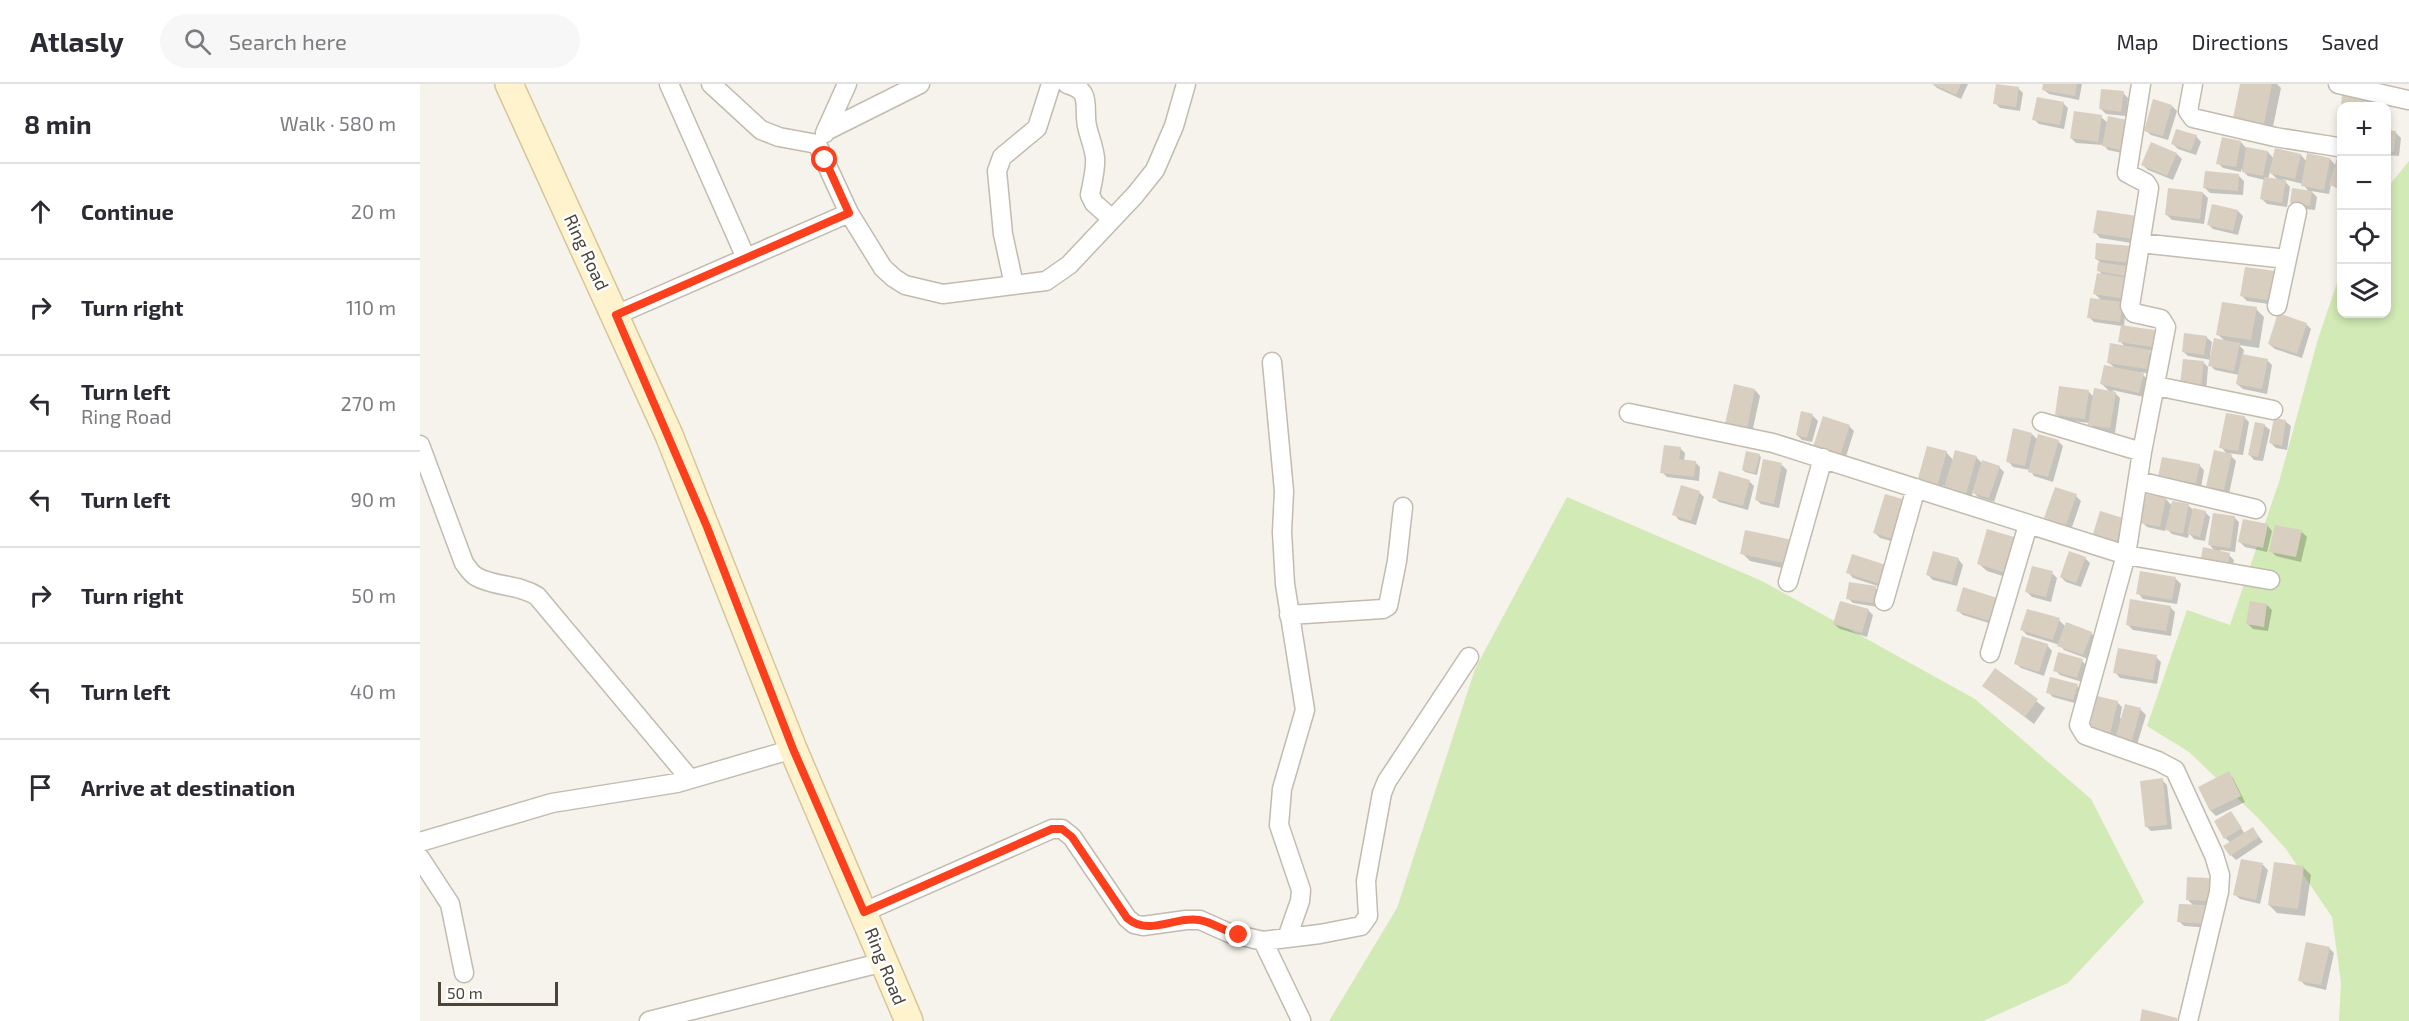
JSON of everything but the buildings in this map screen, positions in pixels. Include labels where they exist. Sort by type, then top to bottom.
[{"type":"street","name":"Ring Road","points":[[509,84],[616,315],[707,527],[793,749],[909,1021]]},
{"type":"street","points":[[669,84],[746,258]]},
{"type":"street","points":[[711,84],[761,130],[779,137],[822,137],[920,84]]},
{"type":"street","points":[[847,84],[822,137],[849,213],[883,268],[894,278],[905,285],[943,294],[1046,281],[1069,265],[1135,195],[1155,170],[1174,126],[1184,85]]},
{"type":"street","points":[[1014,285],[1003,234],[997,171],[1002,158],[1037,128],[1051,84]]},
{"type":"street","points":[[1067,84],[1080,90],[1084,97],[1087,127],[1095,160],[1089,195],[1112,219]]},
{"type":"street","points":[[2141,84],[2127,170],[2129,175],[2146,183],[2149,188],[2131,309],[2134,313],[2161,319],[2166,327],[2142,452],[2126,555],[2079,725],[2085,735],[2158,761],[2175,770],[2214,855],[2220,875],[2219,892],[2188,1021]]},
{"type":"street","points":[[2193,84],[2188,111],[2193,118],[2275,137],[2337,147]]},
{"type":"street","points":[[2338,84],[2408,100]]},
{"type":"street","points":[[2277,306],[2297,212]]},
{"type":"street","points":[[616,315],[849,213]]},
{"type":"street","points":[[2140,243],[2287,259]]},
{"type":"street","points":[[1272,362],[1284,491],[1282,532],[1289,615],[1305,710],[1282,789],[1279,825],[1301,896],[1287,938]]},
{"type":"street","points":[[2156,386],[2272,410]]},
{"type":"street","points":[[1629,413],[1773,443],[2126,555],[2270,580]]},
{"type":"street","points":[[2042,422],[2142,452]]},
{"type":"street","points":[[420,445],[464,562],[471,573],[478,578],[521,588],[537,596],[690,778]]},
{"type":"street","points":[[1788,582],[1823,458]]},
{"type":"street","points":[[2138,481],[2256,509]]},
{"type":"street","points":[[1884,601],[1916,488]]},
{"type":"street","points":[[1289,615],[1383,609],[1388,606],[1397,561],[1403,507]]},
{"type":"street","points":[[1990,653],[2028,525]]},
{"type":"street","points":[[864,912],[1052,829],[1062,829],[1072,837],[1127,918],[1134,924],[1155,926],[1186,920],[1200,920],[1229,933],[1263,941],[1361,926],[1367,920],[1366,881],[1382,793],[1387,781],[1469,657]]},
{"type":"street","points":[[420,842],[552,803],[677,783],[793,749]]},
{"type":"street","points":[[420,858],[450,904],[464,972]]},
{"type":"street","points":[[1263,941],[1300,1020]]},
{"type":"street","points":[[649,1021],[675,1018],[884,962]]},
{"type":"green space","points":[[2409,161],[2409,1021],[2339,1021],[2341,983],[2332,917],[2286,849],[2257,817],[2189,752],[2147,726],[2187,610],[2230,625],[2279,482],[2318,339],[2337,283],[2337,318],[2391,318],[2391,183]]},
{"type":"green space","points":[[1567,497],[1762,581],[1975,699],[2091,799],[2144,902],[2068,983],[1983,1021],[1329,1021],[1397,908],[1475,669]]},
{"type":"route","points":[[825,160],[849,213],[616,315],[707,527],[793,749],[864,912],[1052,829],[1062,829],[1072,837],[1127,918],[1134,924],[1155,926],[1186,920],[1200,920],[1239,935]]}]
